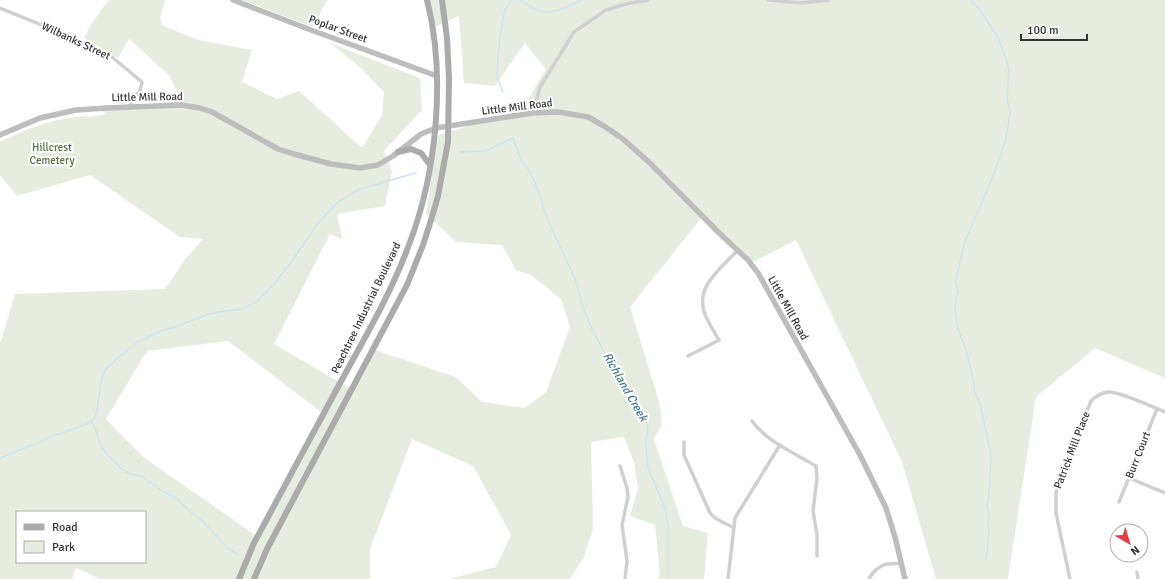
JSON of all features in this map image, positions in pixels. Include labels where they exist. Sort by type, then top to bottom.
[{"type":"main road","name":"Peachtree Industrial Boulevard","points":[[239,579],[254,543],[371,327],[410,242],[424,193],[436,128],[437,76],[434,40],[427,0]]},
{"type":"main road","name":"Peachtree Industrial Boulevard","points":[[254,579],[267,549],[407,285],[423,245],[438,196],[448,142],[450,79],[442,0]]},
{"type":"main road","points":[[398,152],[411,149],[421,153],[430,165]]},
{"type":"main road","points":[[340,384],[351,390]]},
{"type":"street","name":"Poplar Street","points":[[233,0],[437,76]]},
{"type":"street","points":[[533,113],[540,87],[574,32],[606,10],[626,4],[648,0]]},
{"type":"street","points":[[768,0],[801,3],[829,0]]},
{"type":"street","name":"Wilbanks Street","points":[[0,8],[112,57],[142,82],[140,91],[134,97],[130,107]]},
{"type":"street","name":"Little Mill Road","points":[[0,135],[40,118],[76,110],[181,105],[200,108],[212,112],[278,149],[343,166],[360,168],[378,165],[421,134],[436,128],[533,113],[558,112],[588,117],[623,139],[649,162],[737,251],[748,260],[758,273],[860,455],[886,508],[895,536],[905,579]]},
{"type":"street","points":[[688,356],[719,340],[706,317],[703,301],[704,294],[710,280],[737,251]]},
{"type":"street","name":"Patrick Mill Place","points":[[1070,579],[1056,514],[1056,493],[1059,480],[1091,401],[1096,396],[1110,392],[1165,412]]},
{"type":"street","name":"Burr Court","points":[[1119,502],[1157,409]]},
{"type":"street","points":[[752,420],[758,429],[780,445],[816,466],[817,478],[813,511],[817,535],[817,556]]},
{"type":"street","points":[[684,442],[684,455],[710,513],[718,521],[733,527]]},
{"type":"street","points":[[728,579],[735,518],[780,445]]},
{"type":"street","points":[[620,466],[628,488],[628,497],[622,525],[627,561],[625,579]]},
{"type":"street","points":[[1129,478],[1165,494]]},
{"type":"street","points":[[869,579],[869,577],[878,568],[885,564],[902,563]]},
{"type":"street","points":[[1137,572],[1138,579]]},
{"type":"green space","name":"Hillcrest Cemetery","points":[[110,0],[165,0],[160,19],[162,25],[198,40],[252,50],[242,82],[277,99],[299,91],[362,148],[382,115],[384,92],[359,66],[330,43],[420,78],[422,110],[384,151],[392,171],[385,206],[337,214],[342,239],[330,234],[274,344],[353,390],[372,349],[456,377],[482,402],[525,408],[546,392],[570,327],[561,299],[531,275],[516,270],[502,245],[456,242],[426,214],[438,135],[522,110],[546,69],[525,43],[495,86],[464,83],[459,16],[435,27],[427,0],[1165,0],[1165,378],[1095,348],[1036,397],[1008,579],[936,579],[902,462],[796,240],[751,263],[703,216],[630,307],[659,401],[662,424],[654,439],[683,526],[708,533],[704,579],[658,579],[660,574],[655,525],[630,516],[638,488],[634,462],[624,437],[591,442],[593,529],[584,557],[570,579],[448,579],[496,567],[511,535],[473,466],[412,439],[370,549],[370,579],[100,579],[76,568],[72,579],[0,579],[0,344],[15,294],[165,289],[187,257],[203,239],[180,237],[90,175],[17,196],[0,175],[0,142],[15,135],[39,125],[72,117],[89,117],[106,114],[101,110],[145,109],[179,97],[170,76],[129,39],[118,58],[84,38],[92,23]],"holes":[[[228,341],[325,415],[302,462],[258,537],[143,457],[106,419],[147,351]]]},
{"type":"green space","points":[[242,0],[327,0],[313,27]]},
{"type":"waterway","name":"Richland Creek","points":[[503,92],[497,77],[498,57],[505,10],[511,0]]},
{"type":"waterway","name":"Richland Creek","points":[[520,0],[530,7],[542,12],[565,8],[581,0]]},
{"type":"waterway","points":[[971,0],[983,14],[999,40],[1009,70],[1007,98],[1010,113],[1006,139],[992,179],[965,241],[956,281],[958,293],[956,296],[955,310],[958,329],[966,350],[974,383],[974,390],[980,404],[991,455],[989,497],[987,506],[989,530],[986,560]]},
{"type":"waterway","name":"Richland Creek","points":[[461,152],[486,151],[513,138],[522,162],[530,172],[537,187],[547,218],[575,279],[584,310],[591,327],[617,377],[646,417],[648,429],[646,442],[647,463],[666,510],[668,526],[668,579]]},
{"type":"waterway","points":[[0,458],[87,424],[95,417],[101,381],[105,370],[138,342],[161,331],[208,314],[243,309],[256,302],[274,284],[319,222],[338,202],[360,189],[416,173]]},
{"type":"waterway","points":[[91,421],[101,446],[122,469],[130,474],[141,476],[174,497],[203,522],[229,549],[237,554]]}]
